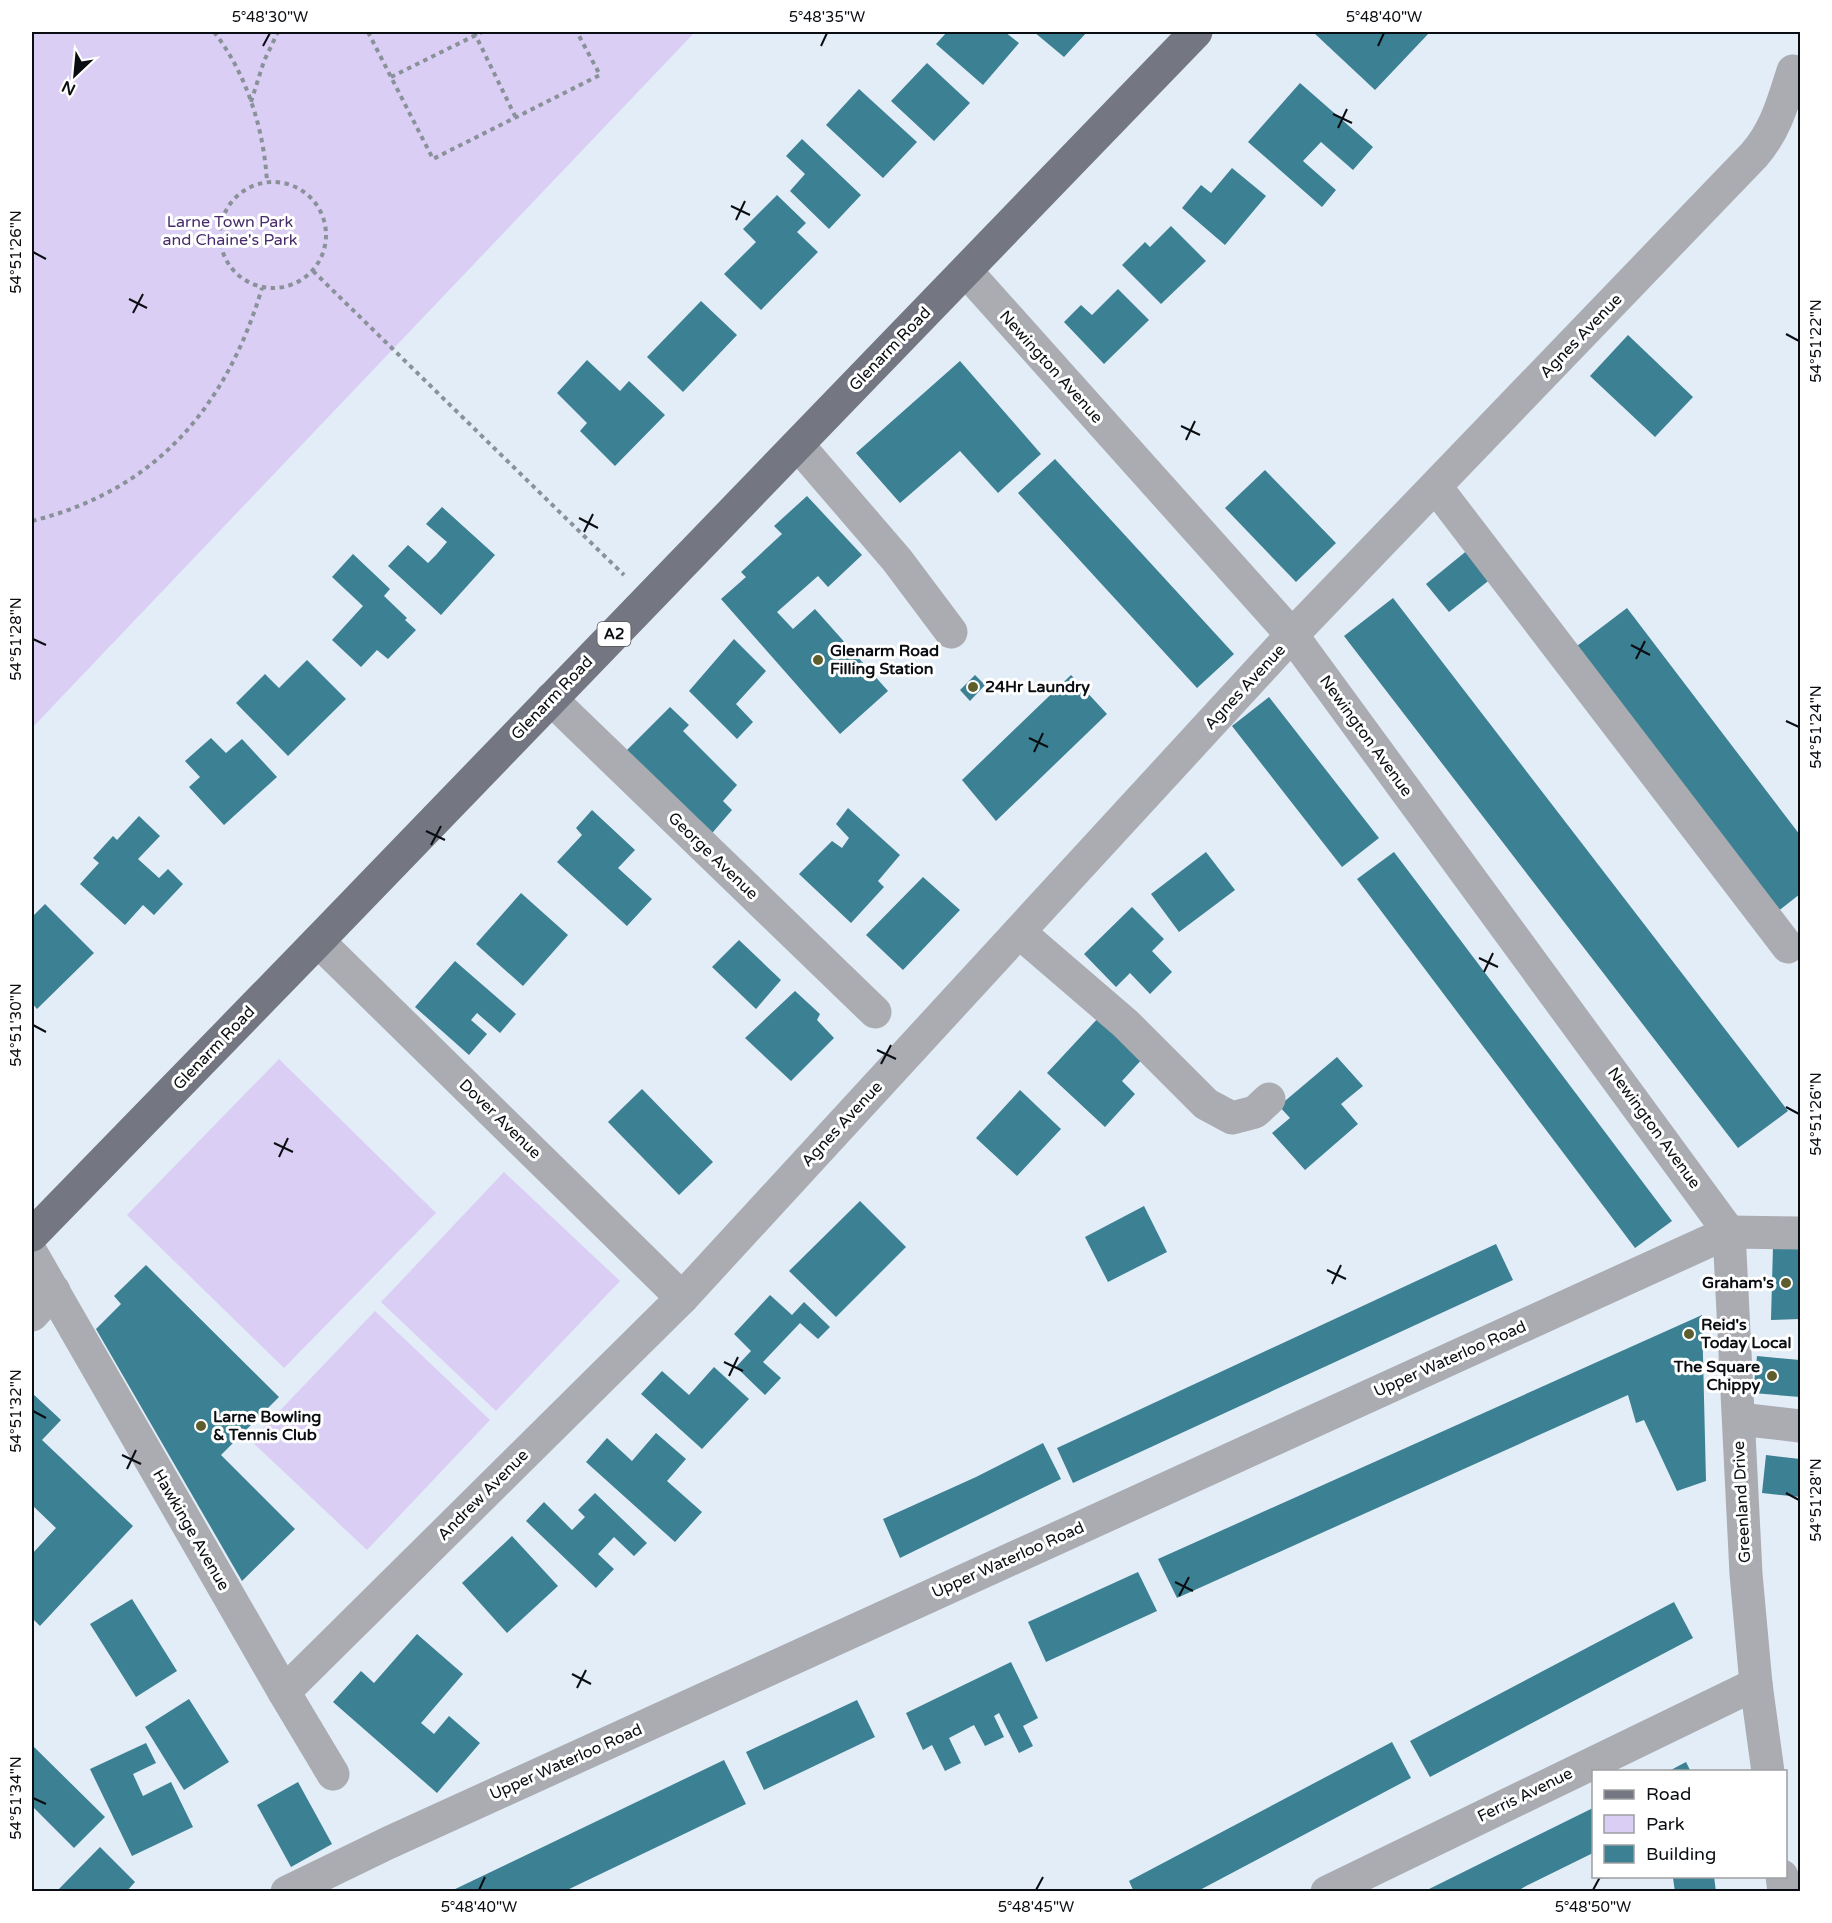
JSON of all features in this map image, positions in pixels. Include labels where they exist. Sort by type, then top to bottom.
[{"type":"main road","name":"Glenarm Road","points":[[32,1235],[1196,32]]},
{"type":"street","name":"Agnes Avenue","points":[[682,1298],[1292,635],[1754,155],[1774,126],[1793,71]]},
{"type":"street","name":"Newington Avenue","points":[[966,272],[1292,635],[1729,1232]]},
{"type":"street","points":[[798,445],[897,560],[951,632]]},
{"type":"street","points":[[1436,487],[1788,947]]},
{"type":"street","name":"George Avenue","points":[[551,699],[875,1012]]},
{"type":"street","points":[[1019,932],[1126,1024],[1206,1104],[1232,1118],[1255,1112],[1269,1099]]},
{"type":"street","name":"Dover Avenue","points":[[318,941],[682,1298]]},
{"type":"street","points":[[1729,1232],[1800,1233]]},
{"type":"street","name":"Greenland Drive","points":[[1729,1232],[1746,1574],[1756,1684],[1768,1770]]},
{"type":"street","name":"Upper Waterloo Road","points":[[287,1892],[432,1823],[1729,1232]]},
{"type":"street","name":"Hawkinge Avenue","points":[[32,1254],[333,1774]]},
{"type":"street","points":[[32,1315],[54,1291]]},
{"type":"street","name":"Andrew Avenue","points":[[284,1692],[682,1298]]},
{"type":"street","points":[[1739,1419],[1800,1426]]},
{"type":"street","name":"Ferris Avenue","points":[[1344,1888],[1756,1684]]},
{"type":"path","points":[[214,32],[241,74],[265,155],[267,182]]},
{"type":"path","points":[[251,103],[264,61],[278,32]]},
{"type":"path","points":[[368,32],[433,159],[600,75],[577,32]]},
{"type":"path","points":[[392,77],[475,33],[482,32]]},
{"type":"path","points":[[475,33],[516,117]]},
{"type":"path","points":[[267,182],[285,183],[303,190],[316,203],[325,219],[327,237],[323,255],[313,271],[299,282],[281,288],[262,288],[249,283],[235,273],[220,243],[221,227],[226,211],[236,197],[249,188],[267,182]]},
{"type":"path","points":[[313,271],[648,599]]},
{"type":"path","points":[[32,521],[92,501],[129,481],[163,456],[190,429],[215,394],[236,357],[252,320],[262,288]]},
{"type":"green space","name":"Larne Town Park and Chaine's Park","points":[[32,32],[695,32],[32,728]]},
{"type":"green space","points":[[279,1059],[436,1213],[284,1368],[127,1215]]},
{"type":"green space","points":[[504,1172],[620,1281],[496,1411],[381,1302]]},
{"type":"green space","points":[[375,1311],[490,1420],[367,1550],[251,1441]]},
{"type":"building","points":[[947,32],[1005,32],[1019,43],[983,85],[936,44]]},
{"type":"building","points":[[1034,32],[1087,32],[1064,57]]},
{"type":"building","points":[[1313,32],[1430,32],[1375,90]]},
{"type":"building","points":[[927,63],[970,103],[934,141],[891,101]]},
{"type":"building","points":[[1300,83],[1373,147],[1353,170],[1321,142],[1303,161],[1336,190],[1322,207],[1248,142]]},
{"type":"building","points":[[859,89],[917,142],[883,178],[826,125]]},
{"type":"building","points":[[802,139],[861,195],[829,229],[790,191],[805,174],[786,156]]},
{"type":"building","points":[[1232,168],[1266,196],[1225,245],[1182,208],[1201,185],[1211,193]]},
{"type":"building","points":[[777,195],[806,223],[797,232],[818,252],[761,310],[724,274],[756,242],[743,229]]},
{"type":"building","points":[[1171,226],[1206,261],[1161,304],[1122,265],[1145,242],[1150,247]]},
{"type":"building","points":[[1118,289],[1149,320],[1104,364],[1064,322],[1081,305],[1092,315]]},
{"type":"building","points":[[701,301],[737,335],[683,392],[647,357]]},
{"type":"building","points":[[1628,335],[1693,397],[1655,437],[1590,376]]},
{"type":"building","points":[[587,360],[620,391],[629,381],[665,415],[615,466],[580,431],[587,423],[557,393]]},
{"type":"building","points":[[960,361],[1041,454],[998,493],[960,451],[900,503],[856,453]]},
{"type":"building","points":[[1055,459],[1234,654],[1197,688],[1018,493]]},
{"type":"building","points":[[1265,470],[1336,543],[1296,582],[1225,508]]},
{"type":"building","points":[[807,496],[862,555],[828,587],[818,576],[777,612],[793,629],[815,609],[888,691],[840,734],[721,599],[746,577],[741,572],[782,534],[774,526]]},
{"type":"building","points":[[442,507],[495,555],[441,615],[388,566],[408,545],[428,563],[436,555],[447,542],[426,524]]},
{"type":"building","points":[[1469,549],[1492,578],[1449,612],[1426,584]]},
{"type":"building","points":[[353,554],[390,589],[384,596],[416,630],[388,659],[377,650],[361,667],[332,640],[363,606],[332,577]]},
{"type":"building","points":[[1393,598],[1788,1111],[1738,1148],[1344,636]]},
{"type":"building","points":[[1627,608],[1800,835],[1800,894],[1772,916],[1569,652]]},
{"type":"building","points":[[734,639],[766,671],[736,704],[753,722],[737,739],[689,691]]},
{"type":"building","points":[[307,660],[346,699],[288,756],[236,703],[265,674],[279,688]]},
{"type":"building","name":"24Hr Laundry","points":[[975,675],[985,685],[970,701],[960,690]]},
{"type":"building","points":[[1071,675],[1107,714],[996,821],[962,780]]},
{"type":"building","points":[[1269,697],[1379,838],[1342,867],[1232,726]]},
{"type":"building","points":[[670,707],[689,725],[683,731],[737,785],[723,801],[732,810],[707,839],[624,753]]},
{"type":"building","points":[[211,738],[226,753],[242,739],[277,777],[224,825],[189,787],[200,777],[185,761]]},
{"type":"building","points":[[848,808],[900,855],[878,881],[884,887],[851,923],[799,874],[832,841],[842,848],[849,838],[836,824]]},
{"type":"building","points":[[592,810],[635,850],[618,868],[652,899],[627,926],[557,862],[582,835],[576,828]]},
{"type":"building","points":[[139,816],[160,836],[138,859],[159,878],[168,869],[183,884],[154,915],[143,905],[125,925],[80,884],[99,863],[93,858],[113,836],[117,840]]},
{"type":"building","points":[[1206,852],[1235,890],[1179,932],[1151,894]]},
{"type":"building","points":[[1394,852],[1672,1221],[1635,1248],[1357,879]]},
{"type":"building","points":[[923,877],[960,910],[903,970],[866,935]]},
{"type":"building","points":[[521,893],[568,935],[523,986],[476,944]]},
{"type":"building","points":[[45,904],[94,953],[37,1009],[32,1003],[32,917]]},
{"type":"building","points":[[1132,907],[1164,939],[1152,951],[1172,972],[1150,994],[1130,973],[1116,987],[1084,954]]},
{"type":"building","points":[[739,940],[781,980],[756,1009],[712,967]]},
{"type":"building","points":[[455,961],[516,1014],[500,1033],[477,1013],[471,1020],[487,1034],[469,1055],[415,1007]]},
{"type":"building","points":[[795,991],[820,1014],[817,1020],[834,1038],[791,1081],[745,1038]]},
{"type":"building","points":[[1101,1015],[1145,1056],[1122,1081],[1135,1094],[1105,1127],[1047,1073]]},
{"type":"building","points":[[1337,1057],[1363,1086],[1341,1104],[1358,1124],[1305,1170],[1272,1133],[1290,1118],[1279,1106]]},
{"type":"building","points":[[642,1089],[713,1162],[679,1195],[608,1122]]},
{"type":"building","points":[[1020,1090],[1061,1129],[1017,1176],[976,1138]]},
{"type":"building","points":[[860,1201],[906,1247],[836,1317],[789,1271]]},
{"type":"building","points":[[1144,1206],[1167,1252],[1108,1282],[1085,1237]]},
{"type":"building","points":[[1496,1244],[1513,1280],[1073,1483],[1057,1448]]},
{"type":"building","name":"Graham's","points":[[1800,1244],[1800,1319],[1771,1320],[1773,1246]]},
{"type":"building","name":"Larne Bowling & Tennis Club","points":[[146,1265],[279,1397],[221,1455],[295,1529],[242,1581],[96,1329],[121,1304],[114,1296]]},
{"type":"building","points":[[770,1295],[792,1315],[804,1302],[830,1327],[818,1339],[800,1323],[763,1362],[781,1378],[765,1395],[736,1367],[751,1351],[734,1334]]},
{"type":"building","points":[[1702,1315],[1706,1481],[1677,1491],[1644,1420],[1636,1423],[1628,1395],[1177,1598],[1158,1559]]},
{"type":"building","name":"The Square Chippy","points":[[1757,1356],[1800,1360],[1800,1397],[1753,1393]]},
{"type":"building","points":[[714,1367],[749,1399],[702,1449],[641,1394],[662,1371],[689,1395]]},
{"type":"building","points":[[32,1393],[61,1420],[42,1440],[133,1526],[40,1626],[32,1618],[32,1554],[56,1528],[32,1505]]},
{"type":"building","points":[[656,1433],[686,1459],[667,1481],[702,1512],[675,1542],[586,1462],[607,1438],[632,1461]]},
{"type":"building","points":[[1043,1443],[1061,1479],[900,1558],[883,1519],[976,1477]]},
{"type":"building","points":[[1766,1455],[1800,1459],[1800,1497],[1762,1493]]},
{"type":"building","points":[[595,1493],[647,1543],[634,1556],[614,1537],[598,1554],[614,1569],[596,1588],[526,1521],[544,1502],[572,1530],[585,1517],[578,1510]]},
{"type":"building","points":[[512,1536],[558,1586],[507,1633],[462,1583]]},
{"type":"building","points":[[1138,1572],[1157,1611],[1046,1662],[1028,1622]]},
{"type":"building","points":[[132,1599],[177,1671],[136,1697],[90,1624]]},
{"type":"building","points":[[1674,1602],[1693,1638],[1430,1777],[1410,1741]]},
{"type":"building","points":[[417,1634],[463,1674],[421,1723],[434,1734],[449,1716],[480,1743],[437,1793],[333,1702],[361,1671],[374,1683]]},
{"type":"building","points":[[1011,1662],[1038,1718],[1023,1726],[1033,1746],[1019,1753],[999,1713],[994,1716],[1004,1737],[985,1746],[974,1725],[949,1738],[961,1763],[945,1771],[932,1745],[923,1750],[906,1713]]},
{"type":"building","points":[[189,1699],[229,1762],[184,1790],[145,1727]]},
{"type":"building","points":[[857,1700],[875,1737],[764,1790],[746,1752]]},
{"type":"building","points":[[1392,1742],[1411,1778],[1196,1892],[1134,1892],[1129,1881]]},
{"type":"building","points":[[146,1743],[156,1763],[133,1774],[143,1796],[171,1782],[193,1827],[132,1856],[90,1769]]},
{"type":"building","points":[[32,1745],[105,1817],[74,1848],[32,1806]]},
{"type":"building","points":[[724,1760],[746,1804],[684,1834],[563,1892],[449,1892]]},
{"type":"building","points":[[1686,1762],[1690,1770],[1671,1770]]},
{"type":"building","points":[[298,1782],[332,1844],[291,1867],[257,1805]]},
{"type":"building","points":[[1592,1808],[1592,1853],[1516,1892],[1423,1892]]},
{"type":"building","points":[[100,1847],[135,1882],[126,1892],[56,1892]]},
{"type":"building","points":[[1673,1878],[1714,1878],[1716,1892],[1675,1892]]},
{"type":"place","name":"Glenarm Road Filling Station","points":[[818,660]]},
{"type":"place","name":"24Hr Laundry","points":[[973,687]]},
{"type":"place","name":"Graham's","points":[[1786,1283]]},
{"type":"place","name":"Reid's Today Local","points":[[1689,1334]]},
{"type":"place","name":"The Square Chippy","points":[[1772,1376]]},
{"type":"place","name":"Larne Bowling & Tennis Club","points":[[201,1426]]}]
